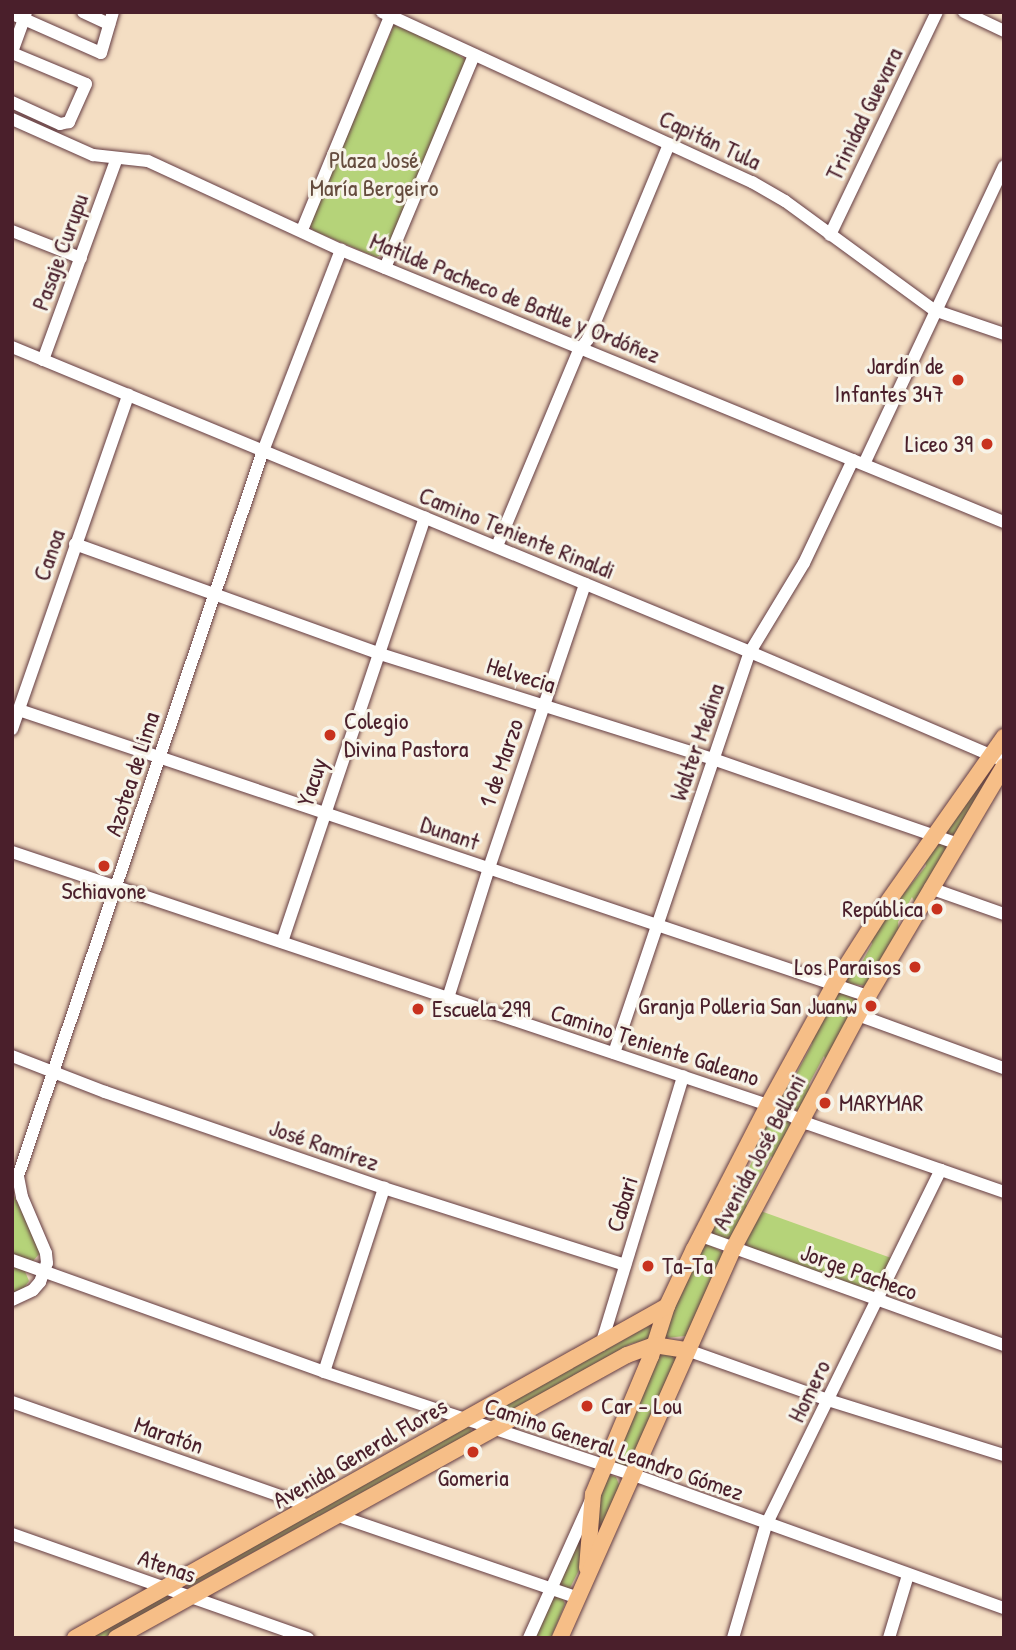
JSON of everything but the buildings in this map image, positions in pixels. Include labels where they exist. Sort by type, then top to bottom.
[{"type":"main road","name":"Avenida José Belloni","points":[[560,1638],[586,1574],[597,1561],[733,1249],[868,996],[1000,761],[1004,737]]},
{"type":"main road","name":"Avenida José Belloni","points":[[586,1574],[592,1497],[654,1345],[667,1306],[701,1236],[768,1105],[834,985],[934,835],[1000,761]]},
{"type":"main road","name":"Avenida General Flores","points":[[75,1638],[667,1306]]},
{"type":"main road","name":"Avenida General Flores","points":[[116,1638],[627,1355],[654,1345]]},
{"type":"main road","points":[[654,1345],[687,1350]]},
{"type":"street","points":[[12,102],[60,124],[69,122],[86,84],[12,52],[21,15],[101,53],[111,18],[83,12]]},
{"type":"street","name":"Trinidad Guevara","points":[[830,234],[937,12]]},
{"type":"street","points":[[964,12],[1004,31]]},
{"type":"street","points":[[302,230],[386,14]]},
{"type":"street","name":"Capitán Tula","points":[[386,14],[772,192],[934,310],[1004,334]]},
{"type":"street","points":[[385,268],[474,55]]},
{"type":"street","name":"Matilde Pacheco de Batlle y Ordóñez","points":[[12,119],[93,155],[117,158],[128,156],[148,161],[341,250],[583,346],[1004,522]]},
{"type":"street","points":[[497,546],[588,339],[669,144]]},
{"type":"street","name":"Pasaje Curupu","points":[[43,359],[117,158]]},
{"type":"street","name":"Walter Medina","points":[[614,1053],[750,652],[804,563],[859,462],[1004,166]]},
{"type":"street","points":[[12,231],[81,258]]},
{"type":"street","name":"Azotea de Lima","points":[[45,1272],[46,1253],[18,1181],[263,451],[341,250]]},
{"type":"street","name":"Camino Teniente Rinaldi","points":[[12,347],[750,652],[1000,761]]},
{"type":"street","name":"Canoa","points":[[12,729],[128,395]]},
{"type":"street","name":"Yacuy","points":[[282,942],[377,653],[425,517]]},
{"type":"street","name":"Helvecia","points":[[75,544],[377,653],[713,759],[956,843]]},
{"type":"street","name":"1 de Marzo","points":[[448,998],[543,704],[585,584]]},
{"type":"street","name":"Dunant","points":[[19,710],[868,996]]},
{"type":"street","name":"Camino Teniente Galeano","points":[[12,852],[768,1105],[802,1120],[1004,1192]]},
{"type":"street","points":[[930,888],[1004,914]]},
{"type":"street","points":[[858,1015],[1004,1068]]},
{"type":"street","name":"José Ramírez","points":[[12,1056],[54,1070],[105,1092],[384,1188],[625,1265]]},
{"type":"street","name":"Cabari","points":[[601,1345],[683,1076]]},
{"type":"street","name":"Homero","points":[[733,1638],[766,1525],[941,1170]]},
{"type":"street","points":[[324,1372],[384,1188]]},
{"type":"street","name":"Jorge Pacheco","points":[[701,1236],[1004,1345]]},
{"type":"street","name":"Camino General Leandro Gómez","points":[[12,1260],[324,1372],[634,1475],[766,1525],[1004,1608]]},
{"type":"street","points":[[12,1300],[33,1290],[45,1272]]},
{"type":"street","points":[[687,1350],[828,1400],[1004,1455]]},
{"type":"street","name":"Maratón","points":[[12,1402],[312,1507]]},
{"type":"street","name":"Avenida José Belloni","points":[[529,1638],[592,1497]]},
{"type":"street","points":[[339,1516],[576,1598]]},
{"type":"street","name":"Atenas","points":[[12,1534],[308,1638]]},
{"type":"street","points":[[889,1638],[908,1574]]},
{"type":"green space","name":"Plaza José María Bergeiro","points":[[394,25],[448,48],[466,60],[385,254],[376,257],[314,231],[309,225]]},
{"type":"green space","points":[[991,763],[999,770],[955,836],[944,833]]},
{"type":"green space","points":[[934,841],[949,847],[916,905],[912,897],[898,922],[899,931],[867,986],[845,983],[854,961],[858,969],[872,944],[870,935],[926,866],[924,856]]},
{"type":"green space","points":[[838,991],[859,1001],[828,1065],[824,1056],[809,1084],[812,1095],[799,1111],[782,1105],[778,1102],[788,1076],[791,1084],[812,1044],[809,1037]]},
{"type":"green space","points":[[770,1113],[793,1120],[775,1162],[771,1156],[746,1204],[750,1211],[732,1242],[709,1234],[728,1194],[732,1201],[757,1152],[755,1144]]},
{"type":"green space","points":[[12,1192],[40,1248],[40,1253],[33,1261],[12,1255]]},
{"type":"green space","points":[[758,1210],[894,1259],[876,1290],[870,1291],[750,1248],[744,1243]]},
{"type":"green space","points":[[706,1243],[724,1253],[686,1336],[665,1338],[663,1336],[699,1248]]},
{"type":"green space","points":[[12,1265],[24,1269],[29,1281],[24,1288],[12,1294]]},
{"type":"green space","points":[[654,1323],[650,1339],[630,1344],[494,1420],[490,1419],[492,1413]]},
{"type":"green space","points":[[658,1352],[677,1356],[628,1467],[613,1463]]},
{"type":"green space","points":[[469,1426],[472,1432],[188,1588],[187,1583]]},
{"type":"green space","points":[[609,1475],[616,1477],[620,1487],[596,1539],[593,1508]]},
{"type":"green space","points":[[582,1523],[585,1558],[569,1590],[556,1586]]},
{"type":"green space","points":[[164,1594],[170,1595],[168,1601],[103,1638],[86,1638]]},
{"type":"green space","points":[[552,1595],[562,1597],[565,1604],[551,1638],[533,1638]]},
{"type":"place","name":"Jardín de Infantes 347","points":[[958,380]]},
{"type":"place","name":"Liceo 39","points":[[987,444]]},
{"type":"place","name":"Colegio Divina Pastora","points":[[330,735]]},
{"type":"place","name":"Schiavone","points":[[104,866]]},
{"type":"place","name":"República","points":[[937,909]]},
{"type":"place","name":"Los Paraisos","points":[[915,967]]},
{"type":"place","name":"Granja Polleria San Juanw","points":[[871,1006]]},
{"type":"place","name":"Escuela 299","points":[[418,1009]]},
{"type":"place","name":"MARYMAR","points":[[825,1103]]},
{"type":"place","name":"Ta-Ta","points":[[648,1266]]},
{"type":"place","name":"Car - Lou","points":[[587,1406]]},
{"type":"place","name":"Gomeria","points":[[473,1452]]}]
